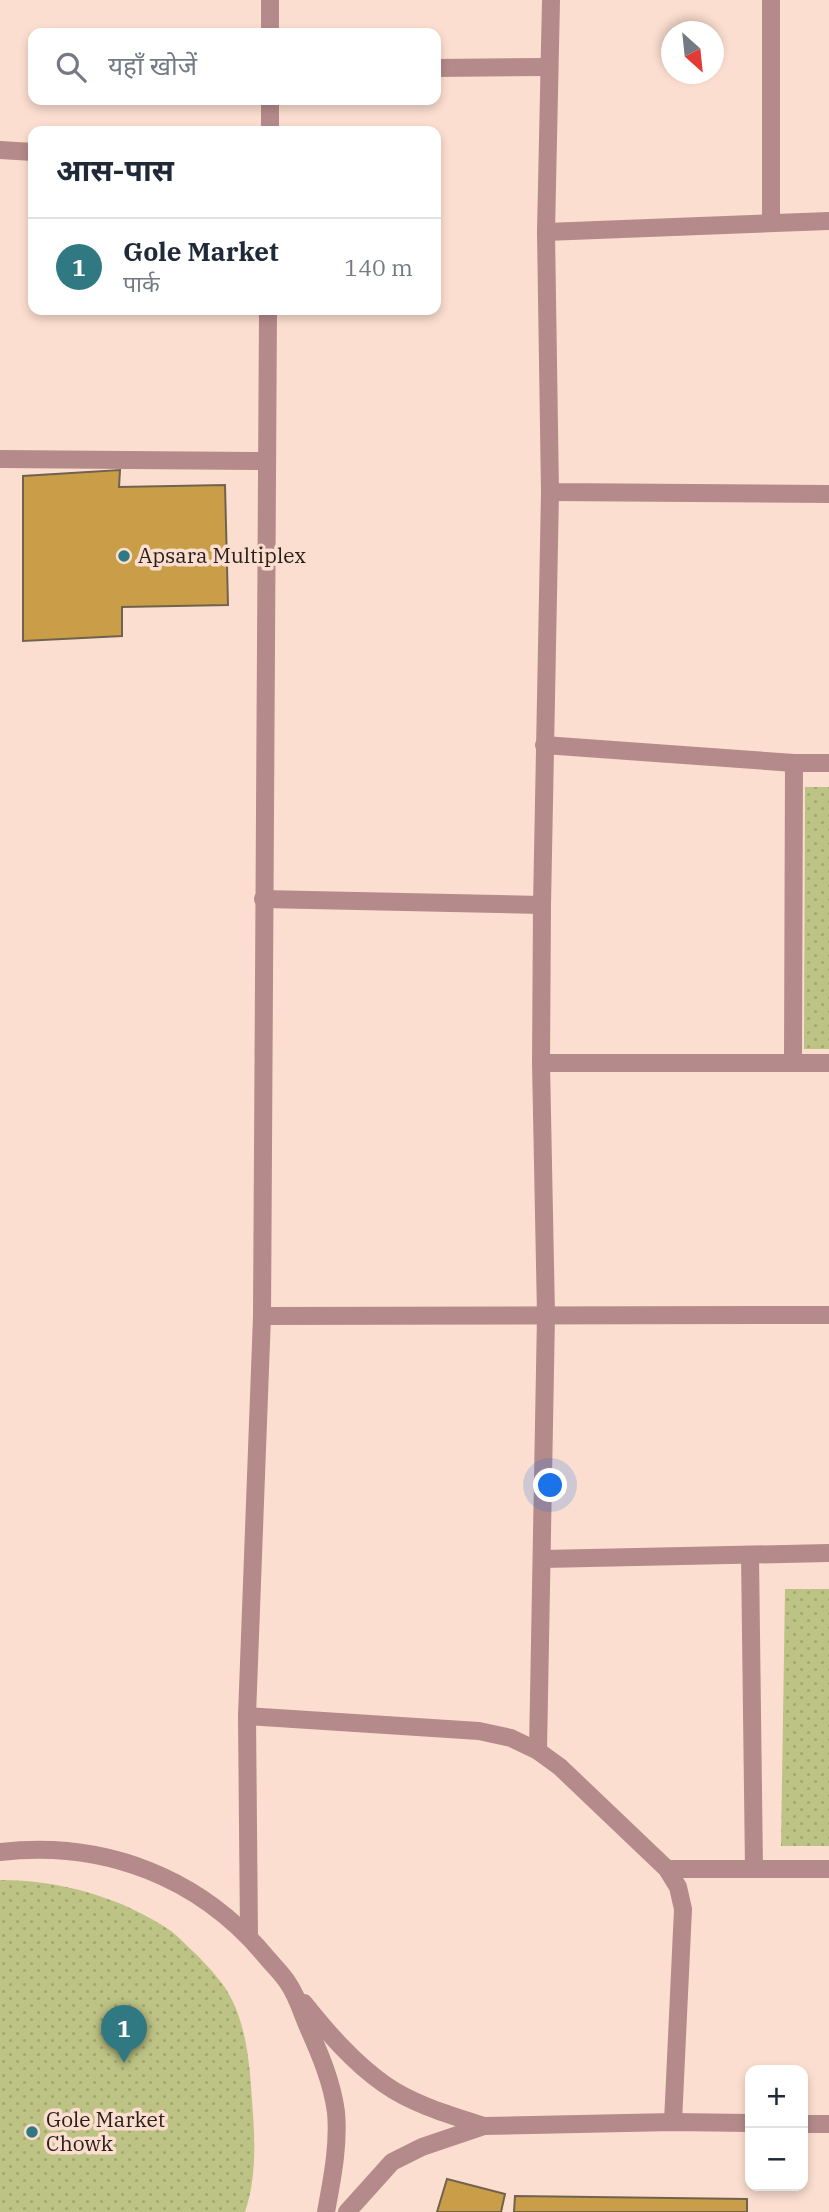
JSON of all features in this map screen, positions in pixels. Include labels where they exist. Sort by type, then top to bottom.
[{"type":"street","points":[[270,0],[270,28]]},
{"type":"street","points":[[538,1751],[546,1315],[541,1063],[544,745],[551,492],[546,232],[551,0]]},
{"type":"street","points":[[771,0],[771,223]]},
{"type":"street","points":[[441,68],[549,67]]},
{"type":"street","points":[[270,105],[270,126]]},
{"type":"street","points":[[0,150],[28,152]]},
{"type":"street","points":[[546,232],[829,221]]},
{"type":"street","points":[[250,1936],[247,1716],[262,1316],[268,315]]},
{"type":"street","points":[[0,459],[266,461]]},
{"type":"street","points":[[551,492],[829,494]]},
{"type":"street","points":[[544,745],[829,763]]},
{"type":"street","points":[[793,1061],[794,762]]},
{"type":"street","points":[[263,899],[542,905]]},
{"type":"street","points":[[541,1063],[829,1063]]},
{"type":"street","points":[[262,1316],[829,1315]]},
{"type":"street","points":[[543,1559],[829,1553]]},
{"type":"street","points":[[750,1555],[754,1869]]},
{"type":"street","points":[[247,1716],[479,1731],[511,1738],[538,1751],[560,1767],[667,1869],[678,1887],[683,1909],[673,2122]]},
{"type":"street","points":[[0,1852],[35,1848],[94,1853],[151,1870],[204,1898],[250,1936],[344,2050],[385,2085],[418,2103],[484,2126]]},
{"type":"street","points":[[667,1869],[829,1869]]},
{"type":"street","points":[[289,1984],[326,2066],[336,2112],[337,2155],[326,2212]]},
{"type":"street","points":[[347,2212],[392,2162],[422,2147],[484,2126],[745,2123]]},
{"type":"street","points":[[808,2124],[829,2124]]},
{"type":"green space","points":[[805,787],[829,787],[829,1049],[804,1049]]},
{"type":"green space","points":[[785,1589],[829,1589],[829,1846],[781,1846]]},
{"type":"green space","points":[[0,1880],[67,1887],[132,1909],[174,1934],[220,1981],[241,2022],[250,2075],[254,2157],[252,2185],[245,2212],[0,2212]]},
{"type":"building","points":[[120,470],[119,487],[225,485],[228,605],[122,607],[122,636],[23,641],[23,476]]},
{"type":"building","points":[[447,2179],[505,2194],[501,2212],[437,2212]]},
{"type":"building","points":[[515,2196],[747,2199],[747,2212],[514,2212]]},
{"type":"place","name":"Apsara Multiplex","points":[[124,556]]},
{"type":"place","name":"Gole Market","points":[[124,2063]]},
{"type":"place","name":"Gole Market Chowk","points":[[32,2132]]}]
